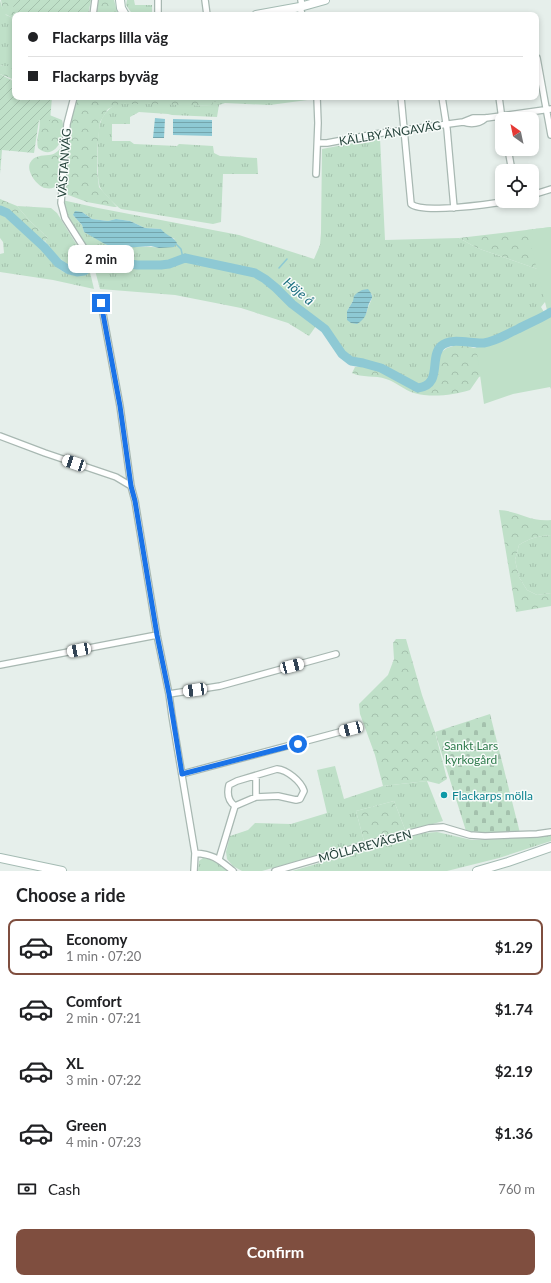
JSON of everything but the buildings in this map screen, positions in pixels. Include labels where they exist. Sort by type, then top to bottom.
[{"type":"main road","points":[[120,0],[123,12]]},
{"type":"main road","points":[[273,12],[301,7],[325,0]]},
{"type":"main road","points":[[477,871],[551,847]]},
{"type":"main road","points":[[0,858],[62,871]]},
{"type":"street","points":[[94,12],[96,0]]},
{"type":"street","points":[[158,0],[158,12]]},
{"type":"street","points":[[205,0],[207,12]]},
{"type":"street","points":[[539,67],[549,110],[551,135]]},
{"type":"street","name":"VÄSTANVÄG","points":[[73,100],[67,124],[60,203],[65,218],[84,248]]},
{"type":"street","points":[[316,174],[318,143],[317,100]]},
{"type":"street","points":[[400,100],[410,204],[419,208],[454,208],[495,203]]},
{"type":"street","points":[[442,100],[454,208]]},
{"type":"street","points":[[499,100],[501,112]]},
{"type":"street","name":"KÄLLBY ÄNGAVÄG","points":[[536,112],[549,110]]},
{"type":"street","name":"KÄLLBY ÄNGAVÄG","points":[[318,143],[327,143],[403,130],[463,122],[473,118],[495,117]]},
{"type":"street","points":[[539,193],[551,189]]},
{"type":"street","points":[[101,303],[120,406],[131,486],[135,501],[157,635],[169,694],[195,853],[194,871]]},
{"type":"street","points":[[0,436],[116,477],[131,486]]},
{"type":"street","points":[[0,665],[157,635]]},
{"type":"street","points":[[169,694],[220,686],[336,654]]},
{"type":"street","points":[[182,774],[351,729]]},
{"type":"street","points":[[282,770],[298,782],[303,787],[304,791],[300,799],[296,800],[278,796],[256,797],[235,806],[228,798],[229,785],[237,781],[270,771],[282,770]]},
{"type":"street","points":[[256,776],[256,797]]},
{"type":"street","points":[[219,859],[235,806]]},
{"type":"street","name":"MÖLLAREVÄGEN","points":[[275,871],[429,828],[442,828],[470,835],[485,836],[551,832]]},
{"type":"street","points":[[195,853],[212,856],[219,859],[233,871]]},
{"type":"green space","points":[[0,0],[6,15],[12,19],[12,66],[0,65]]},
{"type":"green space","points":[[1,0],[16,0],[16,12],[12,12],[12,19],[3,13]]},
{"type":"green space","points":[[14,0],[91,0],[89,12],[14,12],[13,9]]},
{"type":"green space","points":[[97,0],[114,0],[117,12],[95,12]]},
{"type":"green space","points":[[127,0],[134,0],[135,5],[152,5],[152,12],[131,12],[126,5]]},
{"type":"green space","points":[[0,65],[12,66],[12,79],[0,74]]},
{"type":"green space","points":[[0,74],[12,80],[12,100],[52,100],[50,121],[39,120],[34,153],[2,150],[0,174]]},
{"type":"green space","points":[[74,100],[226,100],[224,102],[213,102],[212,106],[119,104],[108,109],[100,122],[97,151],[97,171],[99,187],[117,207],[87,202],[63,193],[66,177],[67,138]]},
{"type":"green space","points":[[223,100],[308,100],[270,105],[225,103],[219,105],[217,117],[139,112],[130,117],[130,124],[112,124],[112,141],[130,141],[134,144],[213,146],[214,153],[220,156],[257,158],[258,174],[223,174],[221,222],[213,224],[121,209],[103,192],[100,187],[98,174],[99,133],[102,118],[115,105],[123,103],[212,106],[212,102]]},
{"type":"green space","points":[[38,114],[47,114],[62,120],[63,132],[59,145],[50,152],[44,152],[38,148],[37,139],[40,124]]},
{"type":"green space","points":[[380,138],[385,240],[459,238],[477,248],[546,272],[545,302],[541,307],[544,312],[515,329],[490,338],[478,340],[455,338],[440,343],[435,353],[431,376],[423,384],[413,384],[380,366],[355,360],[346,356],[326,327],[316,326],[309,336],[288,323],[241,308],[175,295],[100,289],[93,263],[86,248],[70,225],[62,200],[239,235],[314,259],[320,245],[321,233],[322,149]],"holes":[[[82,212],[92,219],[108,221],[116,219],[130,221],[145,228],[161,229],[164,234],[175,239],[159,248],[119,248],[84,232],[82,225],[73,215]],[[372,294],[372,299],[367,313],[347,311],[353,301]]]},
{"type":"green space","points":[[60,149],[61,161],[59,185],[54,188],[42,187],[31,174],[29,166],[30,163],[36,157],[52,154]]},
{"type":"green space","points":[[0,199],[17,206],[48,238],[45,241],[33,234],[0,206]]},
{"type":"green space","points":[[17,206],[51,208],[57,213],[78,247],[84,260],[84,266],[72,266],[62,260],[45,241],[48,238]]},
{"type":"green space","points":[[0,213],[37,245],[61,270],[72,275],[81,275],[90,272],[94,289],[53,280],[0,272],[0,254],[4,253],[3,242],[0,238]]},
{"type":"green space","points":[[551,227],[546,272],[477,248],[459,238]]},
{"type":"green space","points":[[551,227],[551,389],[550,387],[513,394],[484,404],[476,346],[498,343],[548,314],[527,230]]},
{"type":"green space","points":[[460,344],[474,348],[493,346],[551,385],[490,372],[479,377],[470,390],[435,396],[421,395],[410,392],[390,380],[356,375],[352,373],[355,367],[370,368],[387,374],[418,391],[430,387],[434,383],[438,372],[440,353],[447,348]]},
{"type":"green space","points":[[499,510],[512,512],[530,518],[551,520],[551,535],[534,538],[519,545],[515,560],[519,577],[527,590],[537,595],[551,593],[551,606],[516,612]]},
{"type":"green space","points":[[551,535],[551,593],[537,595],[527,590],[519,577],[515,560],[519,545],[534,538]]},
{"type":"green space","points":[[396,639],[406,639],[422,695],[435,732],[447,779],[439,784],[427,781],[383,786],[375,755],[360,714],[359,704],[388,675],[394,659],[393,643]]},
{"type":"green space","name":"Sankt Lars kyrkogård","points":[[490,714],[520,833],[476,834],[466,831],[435,732]]},
{"type":"green space","points":[[335,766],[344,799],[383,786],[427,781],[443,821],[406,832],[394,801],[356,811],[364,841],[262,871],[242,871],[233,866],[227,859],[226,852],[230,836],[248,830],[255,823],[291,824],[327,813],[317,770]]},
{"type":"green space","points":[[394,801],[406,832],[364,841],[356,811]]},
{"type":"green space","points":[[437,832],[472,840],[507,839],[551,834],[551,841],[499,858],[447,871],[292,871],[423,833]]},
{"type":"green space","points":[[203,858],[214,860],[228,871],[198,871],[199,861]]},
{"type":"water","points":[[155,118],[165,119],[164,138],[153,138]]},
{"type":"water","points":[[173,119],[212,120],[212,136],[173,135]]},
{"type":"water","points":[[75,211],[82,212],[92,219],[108,221],[116,219],[130,221],[145,228],[161,229],[177,243],[174,247],[159,248],[151,246],[123,248],[113,247],[84,232],[82,225],[73,215]]},
{"type":"water","points":[[368,289],[372,295],[372,298],[365,317],[357,324],[351,323],[347,320],[347,311],[353,301],[354,296],[362,290]]},
{"type":"waterway","name":"Höje å","points":[[0,210],[7,213],[44,247],[58,263],[69,270],[77,272],[84,271],[99,261],[105,260],[137,265],[161,265],[169,264],[185,258],[255,273],[265,279],[292,304],[325,329],[342,354],[351,361],[381,368],[418,388],[426,386],[430,382],[433,376],[438,351],[445,343],[456,341],[479,343],[488,342],[551,312]]},
{"type":"waterway","points":[[176,244],[181,249],[183,258]]},
{"type":"waterway","points":[[279,268],[287,259]]},
{"type":"place","name":"Flackarps mölla","points":[[444,795]]},
{"type":"route","points":[[101,303],[120,406],[131,486],[135,501],[182,774],[298,744]]}]
